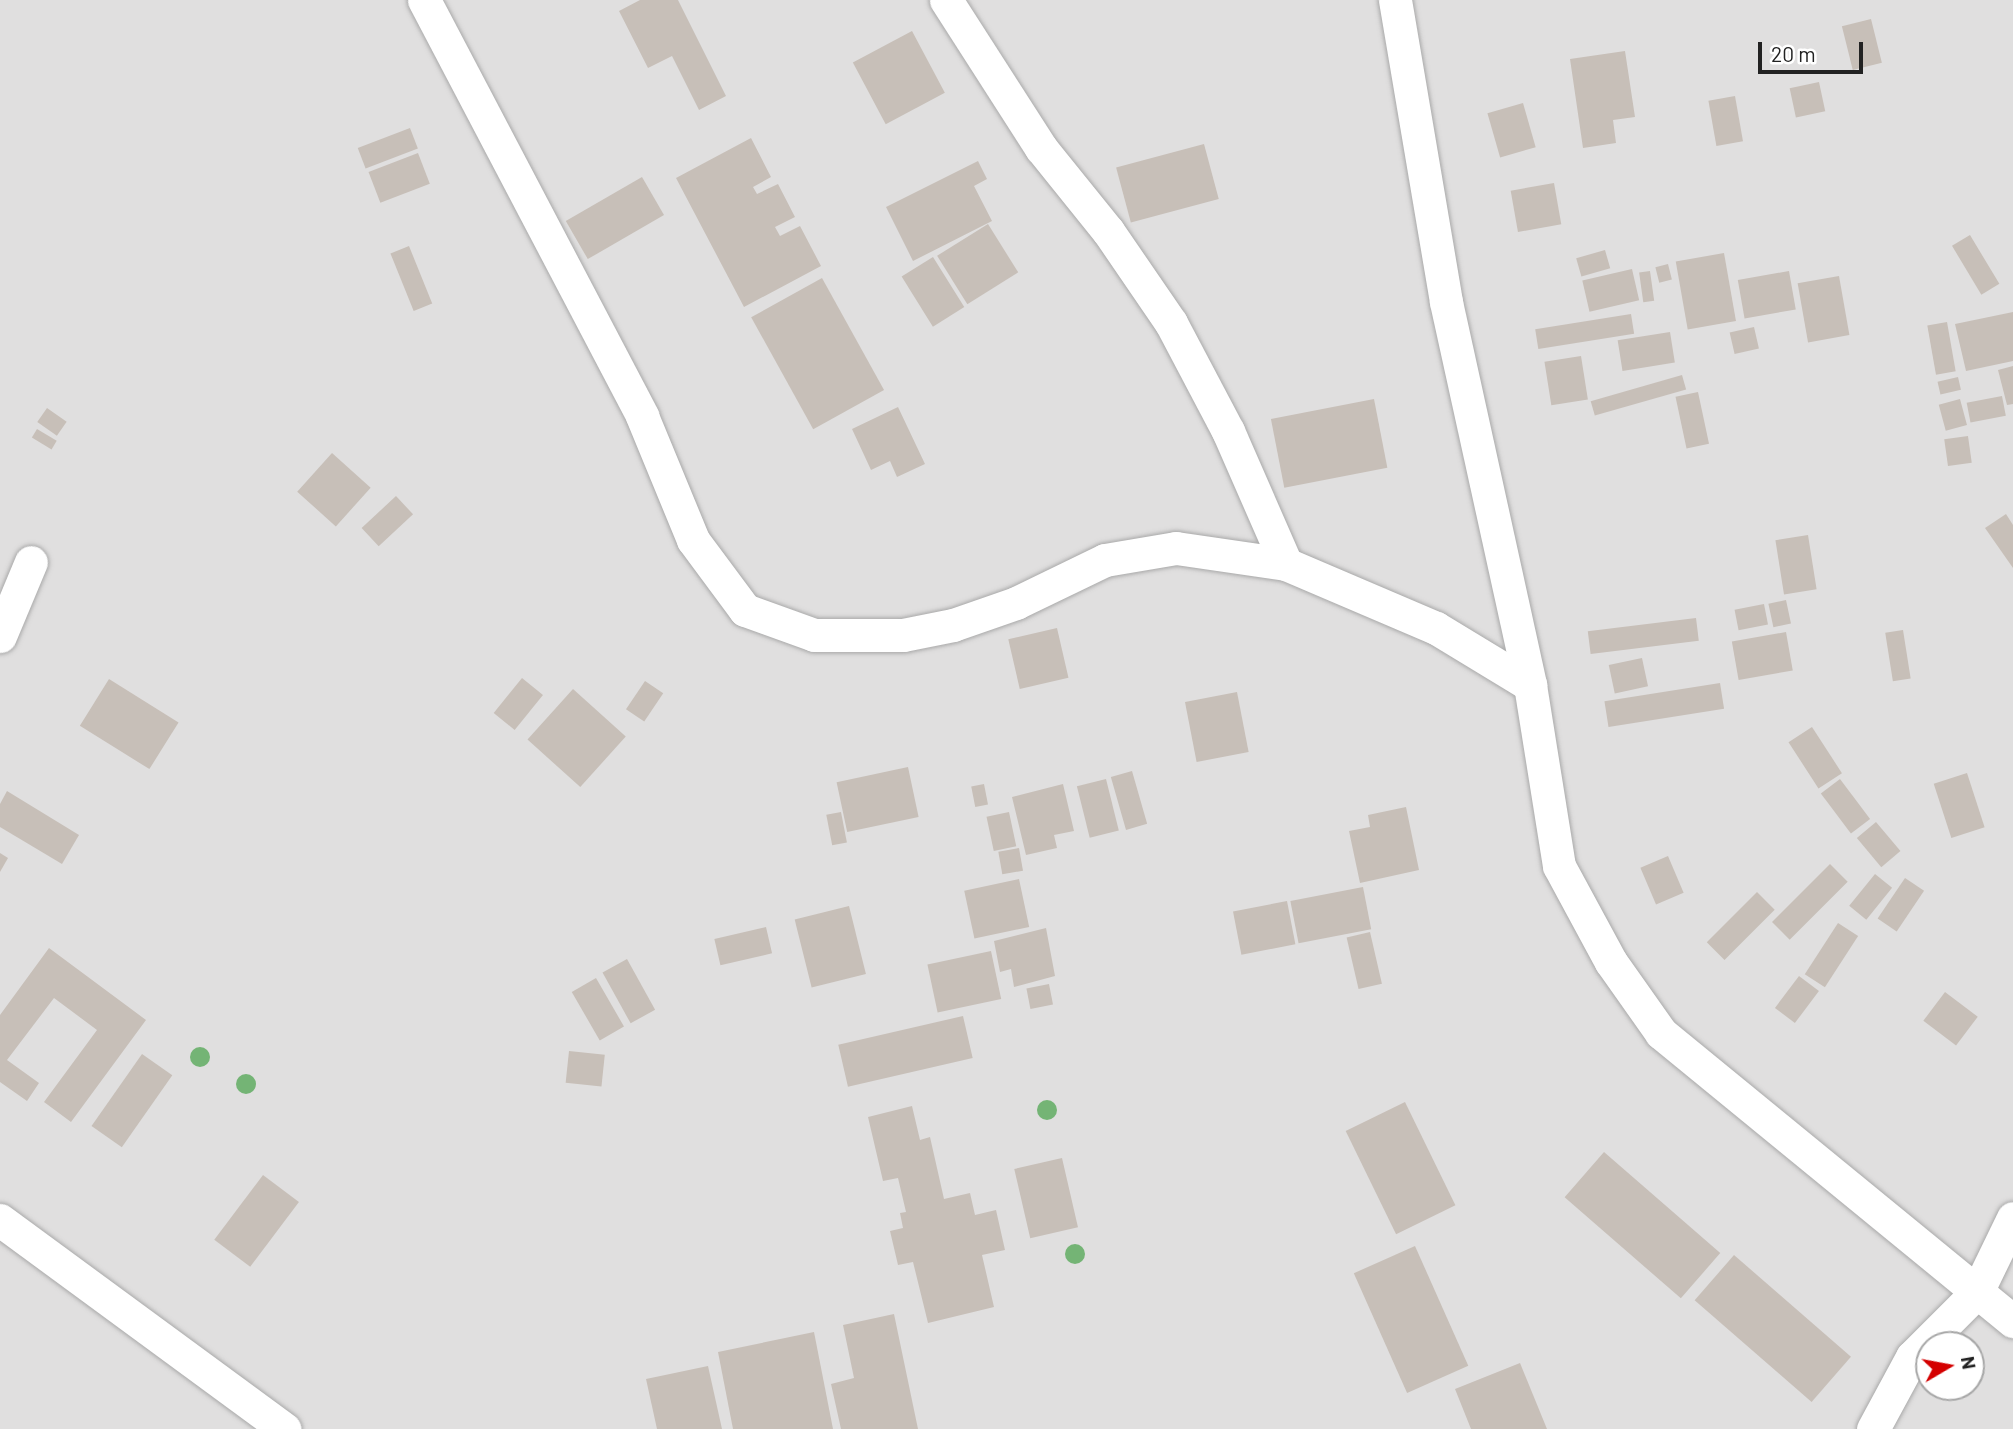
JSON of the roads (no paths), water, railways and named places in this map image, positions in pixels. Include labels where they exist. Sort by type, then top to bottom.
[{"type":"street","points":[[424,0],[642,416],[693,540],[745,610],[814,635],[903,635],[953,625],[1016,603],[1105,560],[1176,548],[1286,564],[1436,628],[1530,685]]},
{"type":"street","points":[[946,0],[1041,148],[1108,230],[1171,323],[1228,431],[1286,564]]},
{"type":"street","points":[[1395,0],[1446,302],[1530,685],[1559,866],[1611,962],[1661,1033],[2013,1321]]},
{"type":"street","points":[[0,636],[31,562]]},
{"type":"street","points":[[1873,1429],[1912,1357],[1977,1292],[2013,1218]]},
{"type":"street","points":[[0,1220],[284,1429]]}]
